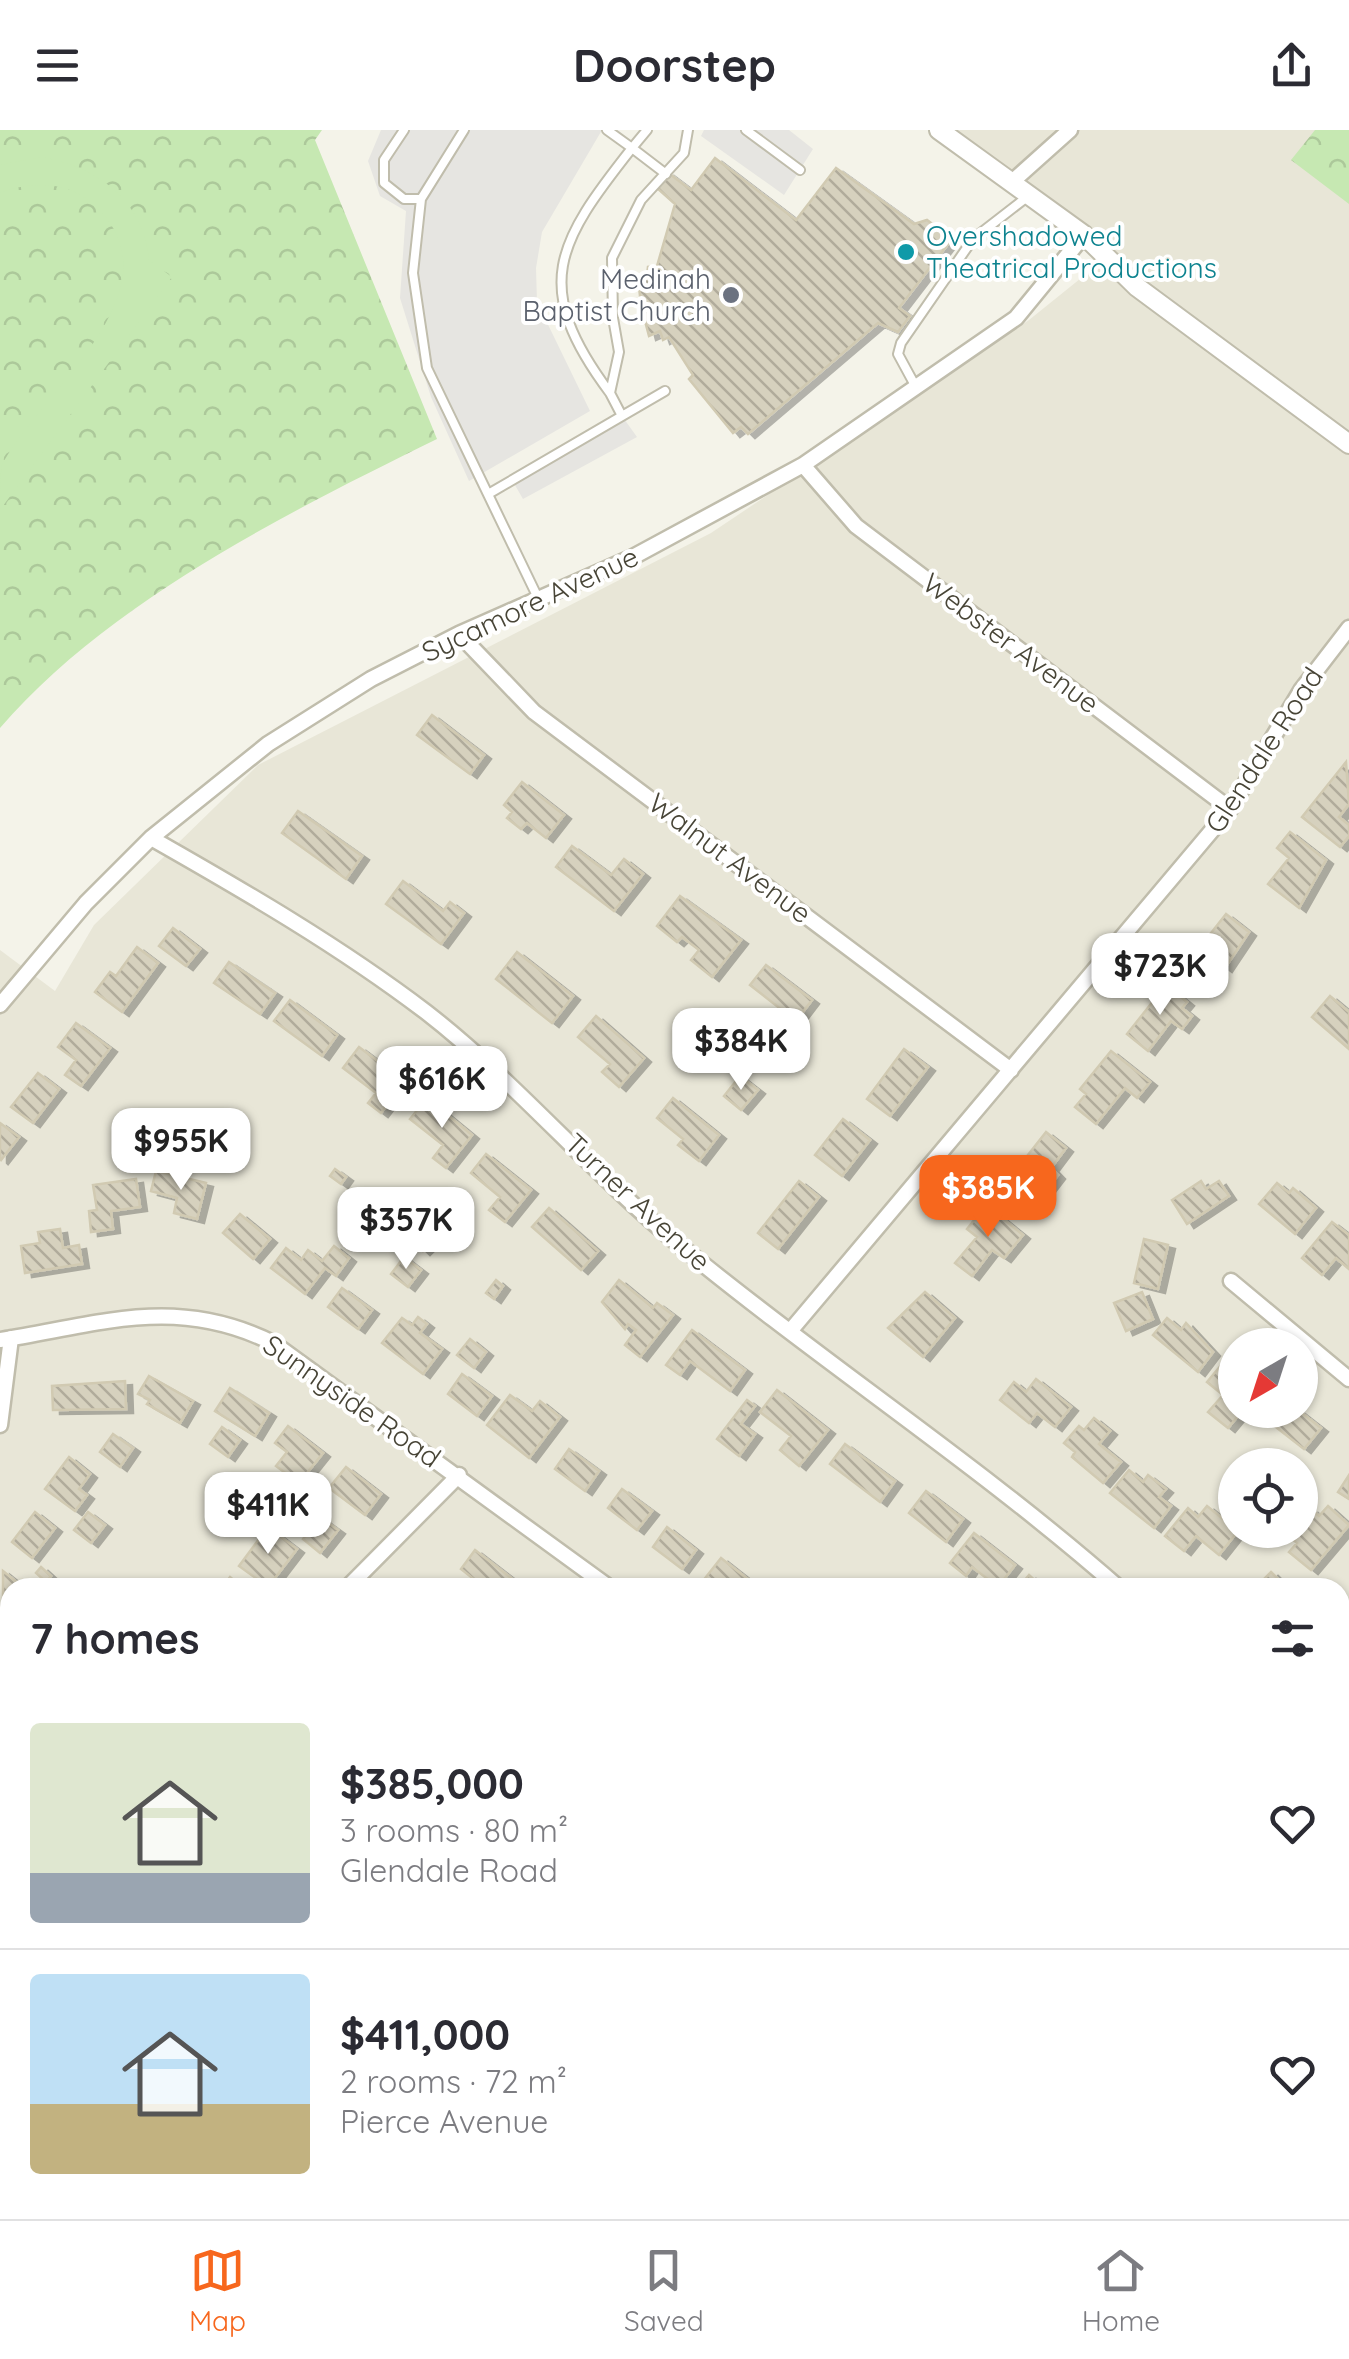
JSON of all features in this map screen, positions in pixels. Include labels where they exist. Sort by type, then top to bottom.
[{"type":"street","points":[[939,130],[1031,194],[1084,235],[1136,287],[1349,444]]},
{"type":"street","points":[[1013,181],[1070,130]]},
{"type":"street","name":"Sycamore Avenue","points":[[0,1005],[86,903],[151,838],[268,744],[371,679],[459,634],[631,558],[803,466],[1016,318],[1084,235]]},
{"type":"street","name":"Webster Avenue","points":[[803,466],[856,526],[1230,809]]},
{"type":"street","name":"Glendale Road","points":[[791,1330],[1230,809],[1302,689],[1349,628]]},
{"type":"street","name":"Walnut Avenue","points":[[459,634],[534,712],[1011,1070]]},
{"type":"street","name":"Turner Avenue","points":[[151,838],[314,933],[427,1013],[528,1099],[675,1242],[1021,1504],[1107,1578]]},
{"type":"street","points":[[1232,1281],[1349,1379]]},
{"type":"street","name":"Sunnyside Road","points":[[6,1339],[170,1313],[236,1324],[273,1342],[597,1578]]},
{"type":"street","points":[[0,1425],[6,1339]]},
{"type":"street","points":[[357,1578],[459,1475]]},
{"type":"lane","points":[[404,130],[384,160],[384,184],[404,199],[421,199]]},
{"type":"lane","points":[[464,130],[421,199],[412,273],[428,368],[539,600]]},
{"type":"lane","points":[[607,130],[666,174]]},
{"type":"lane","points":[[622,416],[583,356],[562,295],[563,252],[584,210],[646,130]]},
{"type":"lane","points":[[610,393],[619,352],[613,318],[612,258],[641,200],[684,153],[688,130]]},
{"type":"lane","points":[[746,130],[800,170]]},
{"type":"lane","points":[[917,390],[898,354],[901,343],[973,239],[1031,194]]},
{"type":"lane","points":[[490,492],[665,391]]},
{"type":"shaded area","points":[[381,130],[602,130],[542,232],[536,268],[537,302],[590,411],[469,481],[431,397],[400,298],[406,211],[380,196],[368,161]]},
{"type":"shaded area","points":[[704,130],[789,130],[813,149],[784,195],[701,136]]},
{"type":"shaded area","points":[[934,130],[1349,130],[1349,1578],[0,1578],[0,950],[55,991],[94,925],[258,765],[711,533],[1029,320],[1106,258]]},
{"type":"shaded area","points":[[622,416],[637,437],[523,499],[512,480]]},
{"type":"green space","points":[[0,130],[322,130],[315,140],[437,439],[262,529],[147,600],[44,682],[0,728]]},
{"type":"green space","points":[[1315,130],[1349,130],[1349,204],[1291,160]]},
{"type":"green space","points":[[41,157],[80,168],[114,189],[138,220],[149,260],[172,277],[0,510],[2,465],[96,339],[115,304],[123,270],[117,236],[83,196],[49,185],[24,186],[0,193],[0,165]]},
{"type":"building","points":[[715,158],[796,220],[836,168],[914,224],[927,220],[947,235],[944,239],[948,244],[899,308],[910,316],[898,332],[878,323],[748,434],[741,427],[733,433],[689,379],[693,375],[669,337],[663,340],[660,331],[649,336],[641,306],[638,276],[647,275],[648,267],[657,266],[675,204],[656,187],[667,172],[691,190]]},
{"type":"building","points":[[432,715],[484,755],[470,774],[417,735]]},
{"type":"building","points":[[1346,762],[1349,804],[1339,817],[1349,825],[1349,836],[1340,847],[1302,817]]},
{"type":"building","points":[[522,782],[564,815],[546,838],[527,823],[521,829],[507,818],[512,812],[504,805]]},
{"type":"building","points":[[298,811],[362,856],[346,879],[282,833]]},
{"type":"building","points":[[1290,832],[1326,860],[1299,908],[1268,884],[1289,858],[1277,848]]},
{"type":"building","points":[[572,846],[611,875],[624,859],[643,874],[614,911],[556,867]]},
{"type":"building","points":[[403,881],[443,911],[450,902],[464,913],[441,944],[386,904]]},
{"type":"building","points":[[680,896],[741,940],[712,977],[691,960],[699,950],[682,937],[677,942],[657,926]]},
{"type":"building","points":[[1226,914],[1249,932],[1225,968],[1220,964],[1209,977],[1189,961]]},
{"type":"building","points":[[173,928],[200,949],[186,966],[159,946]]},
{"type":"building","points":[[137,947],[158,963],[122,1012],[95,992],[110,972],[116,976]]},
{"type":"building","points":[[517,952],[573,996],[552,1023],[496,979]]},
{"type":"building","points":[[229,962],[275,993],[260,1014],[214,983]]},
{"type":"building","points":[[766,965],[812,1000],[796,1021],[750,985]]},
{"type":"building","points":[[1166,985],[1187,1002],[1182,1008],[1192,1016],[1182,1029],[1171,1021],[1148,1051],[1127,1034]]},
{"type":"building","points":[[1330,996],[1349,1012],[1349,1049],[1312,1017]]},
{"type":"building","points":[[290,1000],[337,1035],[322,1056],[274,1021]]},
{"type":"building","points":[[596,1016],[644,1058],[619,1087],[602,1072],[610,1064],[578,1037]]},
{"type":"building","points":[[76,1023],[110,1048],[81,1086],[65,1075],[76,1060],[58,1047]]},
{"type":"building","points":[[359,1047],[405,1082],[381,1113],[368,1103],[376,1093],[343,1068]]},
{"type":"building","points":[[904,1049],[928,1067],[890,1116],[867,1099]]},
{"type":"building","points":[[1111,1051],[1150,1082],[1137,1098],[1125,1088],[1096,1124],[1075,1107],[1086,1094],[1080,1089]]},
{"type":"building","points":[[38,1073],[59,1089],[33,1123],[11,1107]]},
{"type":"building","points":[[740,1076],[758,1090],[741,1110],[724,1096]]},
{"type":"building","points":[[427,1098],[472,1135],[446,1168],[433,1158],[443,1145],[410,1119]]},
{"type":"building","points":[[673,1098],[719,1135],[699,1161],[678,1145],[683,1139],[657,1118]]},
{"type":"building","points":[[843,1119],[870,1140],[842,1176],[815,1155]]},
{"type":"building","points":[[0,1123],[19,1137],[1,1160],[0,1159]]},
{"type":"building","points":[[1046,1132],[1066,1148],[1051,1168],[1058,1175],[1042,1196],[1034,1189],[1026,1200],[1005,1184]]},
{"type":"building","points":[[486,1154],[531,1190],[505,1222],[489,1210],[500,1197],[471,1173]]},
{"type":"building","points":[[335,1169],[346,1177],[341,1184],[330,1176]]},
{"type":"building","points":[[156,1171],[206,1183],[197,1219],[174,1213],[177,1198],[151,1191]]},
{"type":"building","points":[[136,1179],[140,1207],[111,1211],[113,1229],[91,1232],[89,1211],[97,1210],[93,1185]]},
{"type":"building","points":[[799,1181],[819,1197],[778,1249],[758,1233]]},
{"type":"building","points":[[1201,1181],[1206,1189],[1219,1181],[1229,1196],[1187,1224],[1172,1200]]},
{"type":"building","points":[[1277,1183],[1289,1193],[1293,1188],[1316,1208],[1295,1234],[1259,1204]]},
{"type":"building","points":[[986,1205],[1023,1235],[1004,1258],[992,1250],[972,1276],[955,1263],[977,1237],[967,1229]]},
{"type":"building","points":[[549,1208],[598,1251],[581,1270],[532,1227]]},
{"type":"building","points":[[240,1214],[270,1239],[253,1259],[223,1233]]},
{"type":"building","points":[[1332,1222],[1349,1235],[1349,1269],[1336,1258],[1322,1275],[1302,1258]]},
{"type":"building","points":[[60,1229],[63,1248],[79,1245],[82,1264],[25,1273],[21,1246],[40,1243],[38,1232]]},
{"type":"building","points":[[427,1232],[435,1239],[423,1251],[416,1244]]},
{"type":"building","points":[[1144,1239],[1168,1245],[1158,1289],[1134,1283]]},
{"type":"building","points":[[334,1246],[349,1258],[336,1276],[325,1268],[305,1294],[271,1268],[286,1248],[301,1260],[308,1250],[322,1261]]},
{"type":"building","points":[[404,1257],[421,1270],[408,1287],[391,1274]]},
{"type":"building","points":[[496,1280],[503,1286],[494,1299],[486,1293]]},
{"type":"building","points":[[619,1280],[653,1308],[657,1303],[673,1315],[640,1357],[625,1345],[636,1330],[628,1324],[625,1329],[602,1302]]},
{"type":"building","points":[[342,1288],[372,1310],[358,1329],[328,1307]]},
{"type":"building","points":[[925,1292],[955,1318],[923,1357],[888,1328]]},
{"type":"building","points":[[1142,1292],[1153,1319],[1126,1331],[1114,1303]]},
{"type":"building","points":[[418,1317],[427,1324],[420,1333],[442,1349],[423,1374],[382,1343],[402,1318],[412,1325]]},
{"type":"building","points":[[1167,1318],[1181,1330],[1186,1323],[1213,1352],[1198,1372],[1153,1335]]},
{"type":"building","points":[[692,1330],[745,1370],[730,1391],[690,1361],[680,1375],[666,1365]]},
{"type":"building","points":[[470,1339],[486,1352],[474,1368],[457,1355]]},
{"type":"building","points":[[1218,1369],[1218,1391],[1207,1382]]},
{"type":"building","points":[[462,1374],[492,1396],[477,1416],[448,1394]]},
{"type":"building","points":[[149,1376],[193,1401],[180,1423],[147,1404],[150,1400],[138,1394]]},
{"type":"building","points":[[1036,1379],[1071,1407],[1055,1427],[1037,1413],[1029,1423],[1000,1400],[1014,1382],[1026,1392]]},
{"type":"building","points":[[125,1381],[126,1409],[53,1410],[52,1386]]},
{"type":"building","points":[[230,1388],[269,1413],[255,1436],[215,1411]]},
{"type":"building","points":[[777,1390],[828,1430],[799,1466],[780,1450],[791,1436],[760,1412]]},
{"type":"building","points":[[510,1395],[532,1411],[540,1401],[560,1417],[529,1458],[487,1425]]},
{"type":"building","points":[[747,1400],[755,1406],[741,1424],[755,1434],[739,1456],[717,1439]]},
{"type":"building","points":[[1218,1401],[1218,1420],[1208,1412]]},
{"type":"building","points":[[1094,1418],[1110,1431],[1099,1444],[1121,1462],[1103,1483],[1072,1457],[1075,1452],[1064,1443],[1079,1426],[1084,1430]]},
{"type":"building","points":[[288,1426],[323,1453],[299,1483],[276,1466],[287,1452],[275,1443]]},
{"type":"building","points":[[222,1427],[240,1440],[228,1457],[210,1444]]},
{"type":"building","points":[[1277,1428],[1321,1428],[1303,1448]]},
{"type":"building","points":[[113,1434],[133,1448],[120,1467],[100,1452]]},
{"type":"building","points":[[845,1444],[895,1481],[880,1502],[830,1464]]},
{"type":"building","points":[[569,1449],[599,1471],[585,1491],[555,1469]]},
{"type":"building","points":[[69,1457],[90,1474],[79,1489],[87,1495],[75,1511],[45,1489]]},
{"type":"building","points":[[346,1467],[381,1494],[365,1515],[329,1488]]},
{"type":"building","points":[[1129,1470],[1143,1482],[1148,1475],[1166,1489],[1159,1497],[1171,1506],[1154,1528],[1110,1493]]},
{"type":"building","points":[[1349,1475],[1349,1499],[1338,1492]]},
{"type":"building","points":[[622,1489],[652,1511],[637,1530],[608,1508]]},
{"type":"building","points":[[926,1491],[963,1519],[946,1542],[909,1513]]},
{"type":"building","points":[[1207,1506],[1218,1515],[1218,1548],[1225,1548],[1219,1555],[1196,1536],[1184,1551],[1165,1536],[1188,1508],[1198,1517]]},
{"type":"building","points":[[1328,1506],[1349,1525],[1311,1570],[1289,1552],[1293,1548],[1318,1548],[1319,1516]]},
{"type":"building","points":[[35,1512],[55,1528],[32,1558],[12,1542]]},
{"type":"building","points":[[88,1512],[105,1525],[91,1543],[74,1530]]},
{"type":"building","points":[[320,1517],[338,1530],[320,1553],[303,1539]]},
{"type":"building","points":[[268,1527],[297,1549],[275,1578],[256,1578],[239,1566]]},
{"type":"building","points":[[667,1527],[696,1550],[682,1569],[653,1547]]},
{"type":"building","points":[[974,1533],[1015,1565],[1005,1578],[986,1578],[972,1567],[966,1576],[950,1563]]},
{"type":"building","points":[[475,1550],[511,1578],[472,1578],[461,1569]]},
{"type":"building","points":[[721,1558],[746,1578],[705,1578]]},
{"type":"building","points":[[41,1567],[51,1576],[42,1578],[36,1573]]},
{"type":"place","name":"Overshadowed Theatrical Productions","points":[[906,252]]},
{"type":"place","name":"Medinah Baptist Church","points":[[731,295]]}]
